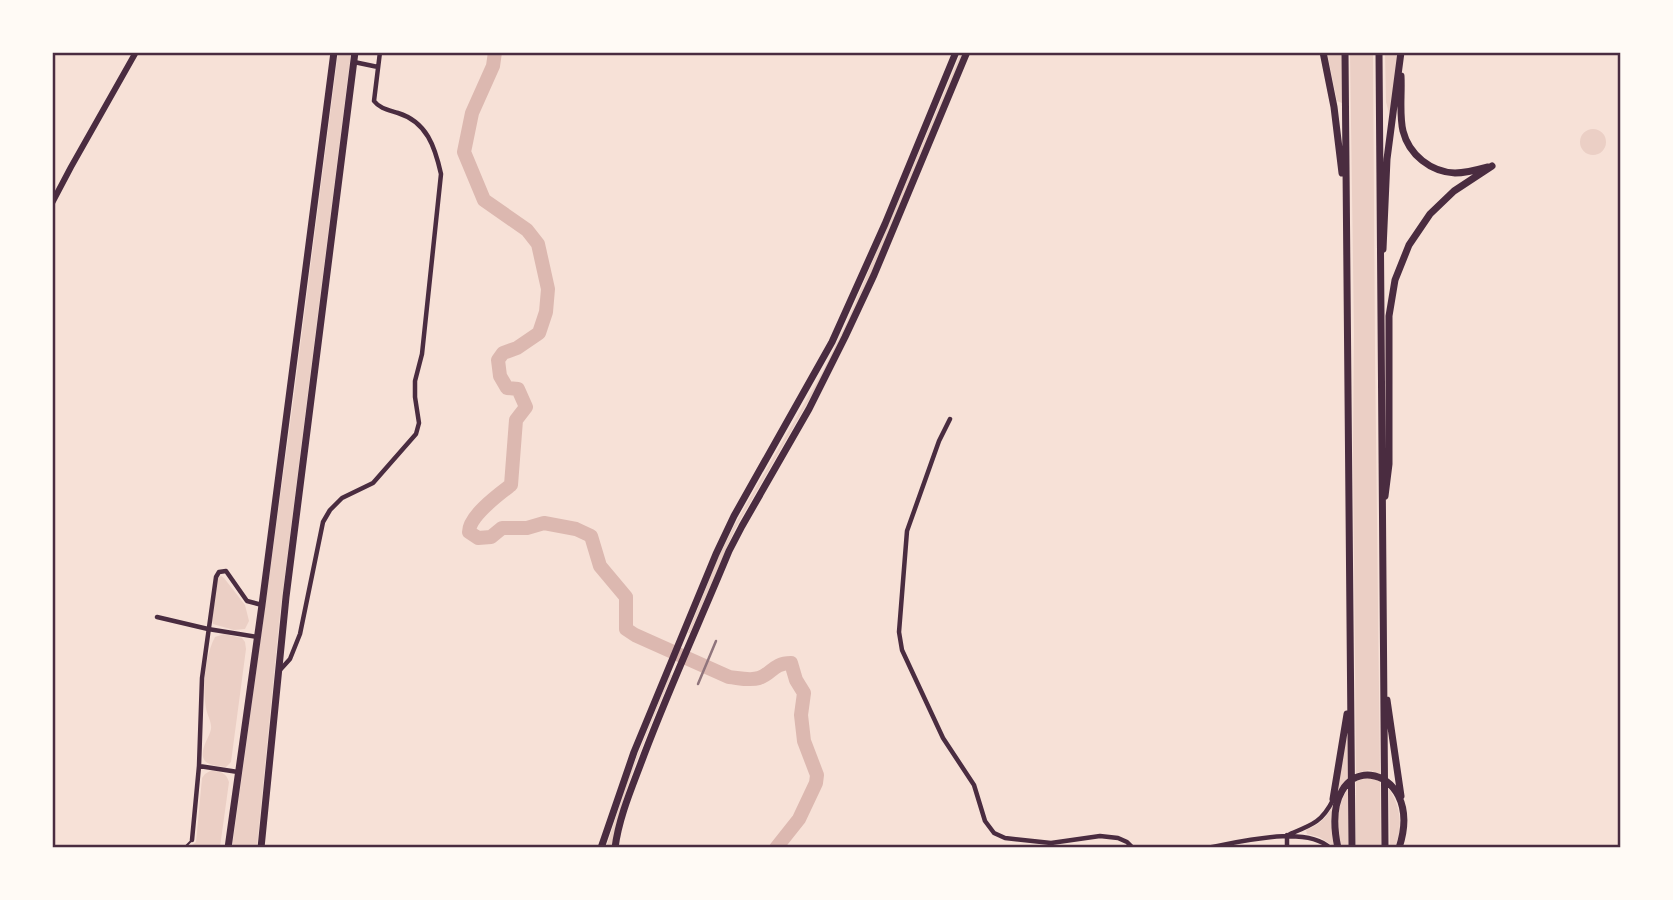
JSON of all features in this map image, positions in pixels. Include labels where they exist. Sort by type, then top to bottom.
[{"type":"main road","points":[[52,203],[136,52]]},
{"type":"main road","points":[[228,848],[334,52]]},
{"type":"main road","points":[[261,848],[291,558],[355,52]]},
{"type":"main road","points":[[601,848],[634,752],[716,554],[734,516],[832,342],[885,224],[956,52]]},
{"type":"main road","points":[[615,848],[618,830],[636,778],[729,551],[809,409],[845,337],[874,275],[967,52]]},
{"type":"main road","points":[[1323,52],[1340,144],[1348,302]]},
{"type":"main road","points":[[1345,52],[1353,848]]},
{"type":"main road","points":[[1379,52],[1385,848]]},
{"type":"main road","points":[[1380,291],[1385,237],[1387,159],[1401,52]]},
{"type":"main road","points":[[1382,526],[1389,464],[1388,316],[1395,280],[1409,245],[1430,214],[1454,191],[1492,166],[1472,171],[1449,172],[1431,167],[1415,153],[1406,138],[1403,125],[1401,52]]},
{"type":"main road","points":[[1384,678],[1403,811],[1400,848]]},
{"type":"main road","points":[[1338,848],[1334,801],[1350,689]]},
{"type":"main road","points":[[1334,801],[1352,779],[1368,774],[1392,786],[1399,795],[1403,811]]},
{"type":"street","points":[[279,671],[290,659],[300,634],[326,516],[342,498],[373,483],[383,473],[416,434],[419,423],[415,381],[422,355],[441,174],[429,137],[419,124],[408,116],[378,107],[374,101],[380,52]]},
{"type":"street","points":[[354,62],[378,67]]},
{"type":"street","points":[[950,419],[907,531],[898,632],[902,650],[939,729],[974,785],[985,821],[994,833],[1005,838],[1051,843],[1100,836],[1118,838],[1133,848]]},
{"type":"street","points":[[192,840],[199,766],[202,678],[216,577],[219,572],[226,571],[247,601],[261,605]]},
{"type":"street","points":[[157,617],[208,629],[257,636]]},
{"type":"street","points":[[199,766],[238,772]]},
{"type":"street","points":[[1205,848],[1288,835],[1318,821],[1334,801]]},
{"type":"street","points":[[1287,848],[1288,835]]},
{"type":"street","points":[[1288,835],[1318,839],[1330,848]]},
{"type":"lane","points":[[184,848],[192,840]]},
{"type":"shaded area","points":[[338,53],[351,53],[280,614],[257,847],[232,848],[292,410]]},
{"type":"shaded area","points":[[961,53],[964,53],[866,287],[824,374],[735,529],[688,633],[734,526],[822,373],[847,322]]},
{"type":"shaded area","points":[[1327,53],[1342,53],[1342,103],[1337,101]]},
{"type":"shaded area","points":[[1350,53],[1373,53],[1380,774],[1369,770],[1356,773]]},
{"type":"shaded area","points":[[1385,53],[1398,53],[1389,113],[1386,102]]},
{"type":"shaded area","points":[[1593,129],[1602,133],[1606,142],[1602,151],[1593,155],[1584,151],[1580,142],[1584,133]]},
{"type":"shaded area","points":[[221,576],[245,605],[249,621],[245,629],[234,630],[213,624],[217,582]]},
{"type":"shaded area","points":[[224,634],[242,638],[246,649],[231,762],[226,767],[207,763],[203,757],[211,729],[205,700],[207,662],[215,637]]},
{"type":"shaded area","points":[[670,674],[672,675],[629,781],[612,847],[606,848],[630,774]]},
{"type":"shaded area","points":[[1347,727],[1348,778],[1337,791]]},
{"type":"shaded area","points":[[210,771],[222,773],[229,782],[220,847],[188,848],[196,842],[202,778]]},
{"type":"shaded area","points":[[1370,778],[1380,781],[1381,847],[1356,847],[1356,781]]},
{"type":"shaded area","points":[[1348,789],[1348,847],[1342,848],[1338,818]]},
{"type":"shaded area","points":[[1389,789],[1400,817],[1395,847],[1390,847]]},
{"type":"shaded area","points":[[1332,807],[1335,847],[1319,837],[1307,834],[1306,830],[1322,821]]},
{"type":"waterway","points":[[495,52],[493,66],[472,113],[464,152],[484,200],[527,230],[538,244],[548,289],[546,312],[539,333],[517,348],[503,353],[498,360],[500,376],[507,388],[518,389],[526,407],[516,420],[511,485],[479,513],[469,532],[478,538],[491,537],[502,528],[527,528],[544,523],[576,529],[591,536],[600,566],[626,597],[626,629],[635,635],[729,677],[756,679],[780,665],[791,663],[796,680],[804,693],[801,715],[804,741],[817,775],[816,783],[799,819],[776,848]]},
{"type":"railway","points":[[698,684],[716,641]]}]
